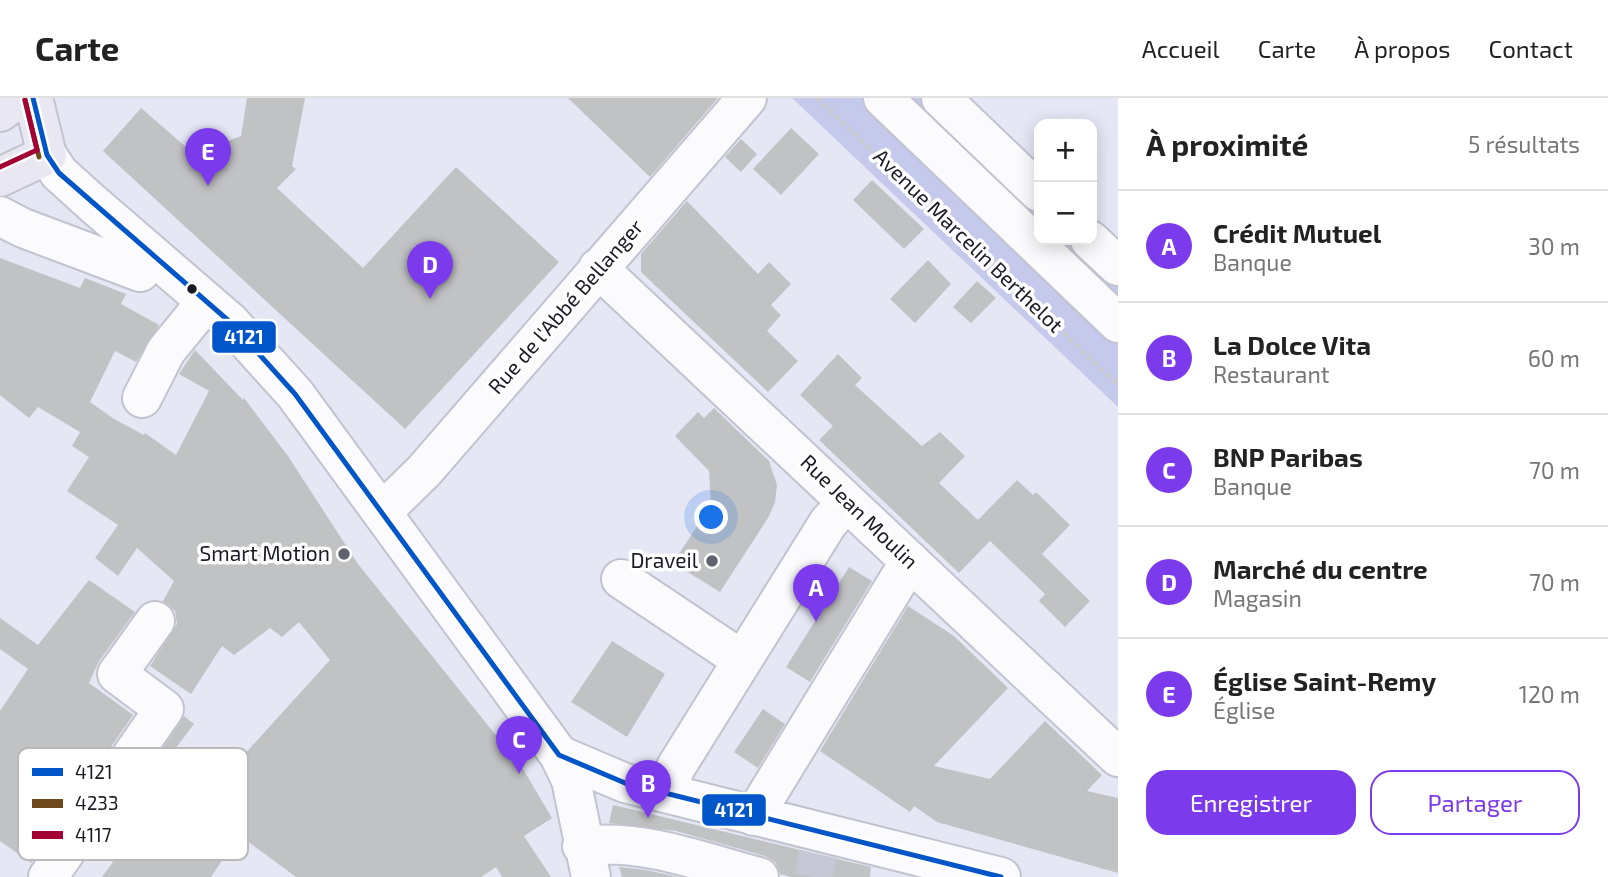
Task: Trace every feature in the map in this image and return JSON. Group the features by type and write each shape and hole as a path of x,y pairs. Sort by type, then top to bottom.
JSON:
{"main road":[{"path":"0,112 19,98"},
{"path":"0,177 47,155 33,98"}],"street":[{"path":"883,98 1118,323"},
{"path":"941,98 1034,187"},
{"name":"Rue de l'Abbé Bellanger","path":"383,512 424,471 747,99"},
{"path":"47,155 59,173 153,258 230,322 295,394 559,755 571,780 587,862 613,842 650,848 759,877"},
{"path":"0,216 23,228 140,272 153,258"},
{"path":"1095,245 1118,267"},
{"name":"Rue Jean Moulin","path":"598,268 1118,757"},
{"path":"142,398 166,351 206,302"},
{"path":"666,792 676,767 742,660 828,523 847,502"},
{"path":"754,816 910,561"},
{"path":"621,579 742,660"},
{"path":"137,748 164,709 117,674 155,621"},
{"path":"559,755 625,783 754,816 820,844 1001,877"},
{"path":"48,877 60,860"}],"path":[{"name":"Avenue Marcelin Berthelot","path":"817,98 1118,385"}],"shaded area":[{"path":"792,98 931,98 1034,196 1034,245 1085,245 1118,276 1118,407"}],"building":[{"path":"247,98 305,98 292,166 296,169 277,188 363,268 456,167 559,262 405,429 103,151 141,108 194,154 241,136"},
{"path":"568,98 718,98 650,177"},
{"path":"791,128 819,154 781,195 753,169"},
{"path":"741,139 757,154 741,172 725,157"},
{"path":"872,180 924,229 904,249 853,200"},
{"path":"687,201 758,274 769,262 791,284 771,305 781,315 767,331 798,361 768,392 641,272 641,254"},
{"path":"0,258 80,288 85,278 126,294 121,304 159,325 136,362 115,351 90,402 114,419 144,435 145,433 176,455 209,391 179,374 195,350 243,400 244,398 288,456 358,564 523,769 552,818 524,836 551,877 502,877 496,867 481,877 296,877 248,842 248,750 330,660 299,622 282,637 270,628 234,655 222,646 191,694 150,666 177,624 175,611 163,601 174,581 137,548 118,576 95,558 118,525 67,491 89,457 72,446 80,432 38,407 29,418 0,395"},
{"path":"928,260 951,284 915,323 890,299"},
{"path":"977,281 996,298 971,323 953,307"},
{"path":"838,354 862,378 855,385 922,446 940,432 965,456 939,483 978,520 1017,480 1033,495 1036,492 1070,525 1042,554 1090,601 1065,627 1039,601 1045,594 990,541 959,573 819,440 833,426 800,395"},
{"path":"714,408 769,461 777,485 775,502 768,518 720,592 673,563 711,505 709,471 675,436 698,412 704,418"},
{"path":"849,567 872,581 810,682 786,667"},
{"path":"89,580 135,612 99,661 89,683 133,715 110,748 18,748 18,854 0,841 0,711 28,669 0,649 0,618 38,645"},
{"path":"908,606 954,636 1008,688 934,766 990,779 1045,721 1102,775 1087,791 1118,798 1118,873 937,822 914,806 910,812 820,751"},
{"path":"612,641 665,674 627,737 571,702"},
{"path":"763,709 785,724 758,768 734,752"},
{"path":"184,716 194,724 176,748 163,748"},
{"path":"613,805 871,867 870,877 791,877 780,874 775,862 765,856 676,831 609,823"},
{"path":"110,860 222,860 211,877 102,877 113,862"},
{"path":"619,867 646,870 678,877 622,877"}],"tunnel":[{"path":"813,877 818,854"}],"transit line":[{"name":"4121","path":"33,98 47,155 59,173 230,322 295,394 559,755 625,783 1001,877"},
{"name":"4233","path":"25,100 39,157"},
{"name":"4117","path":"0,167 37,150 25,100"}],"place":[{"name":"Église Saint-Remy","path":"208,186"},
{"name":"Marché du centre","path":"430,299"},
{"name":"Smart Motion","path":"344,554"},
{"name":"Draveil","path":"712,561"},
{"name":"Crédit Mutuel","path":"816,622"},
{"name":"BNP Paribas","path":"519,774"},
{"name":"La Dolce Vita","path":"648,818"}]}
